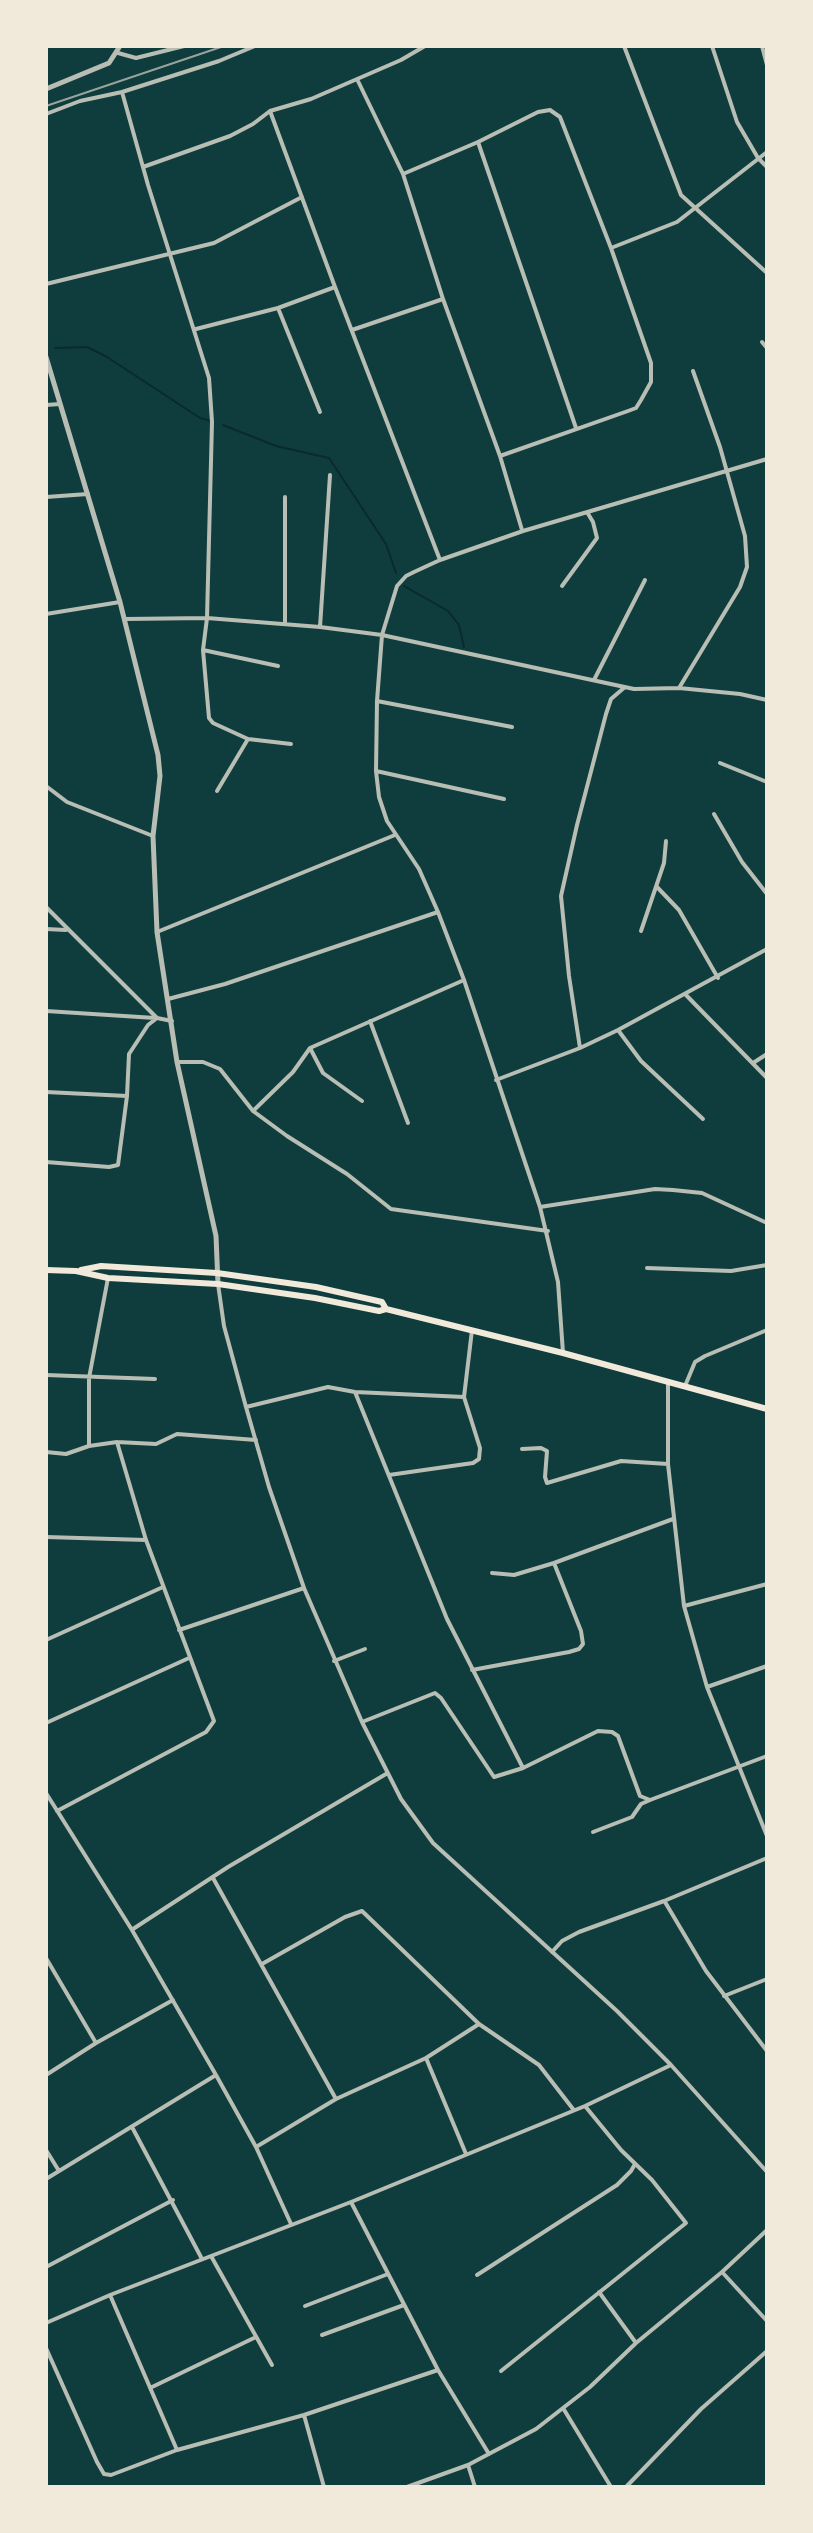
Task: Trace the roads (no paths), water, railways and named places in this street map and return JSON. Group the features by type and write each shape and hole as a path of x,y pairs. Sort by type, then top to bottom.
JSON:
{"main road":[{"path":"76,1271 101,1266 217,1273 316,1287 382,1302 386,1309"},
{"path":"46,1270 76,1271 108,1278 218,1284 379,1311 386,1309 767,1409"}],"street":[{"path":"46,89 109,63 119,49 136,58 184,46"},
{"path":"46,114 80,101 122,92 219,61 255,46"},
{"path":"143,167 230,136 270,111 311,99 425,46"},
{"path":"624,46 681,195 767,273"},
{"path":"712,46 737,122 758,158 767,167"},
{"path":"762,46 767,65"},
{"path":"357,79 403,174 523,531"},
{"path":"122,92 209,378 212,413 207,618 203,650 209,718 213,723 248,739 291,744"},
{"path":"403,174 538,112 550,110 560,117 651,363 651,382 636,408 500,456"},
{"path":"270,111 440,560"},
{"path":"478,142 576,428"},
{"path":"611,248 677,222 767,152"},
{"path":"46,284 214,243 302,197"},
{"path":"195,329 278,308 335,287"},
{"path":"352,330 443,299"},
{"path":"278,308 320,412"},
{"path":"762,342 767,348"},
{"path":"46,357 125,619 158,755 160,776 153,836 157,932 177,1062 216,1236 224,1326 269,1487 304,1588 386,1774 422,1831 671,2065 766,2170"},
{"path":"679,688 735,597 747,567 745,536 693,371"},
{"path":"46,405 61,404"},
{"path":"563,1353 561,1303 548,1231 540,1207 438,912 419,869 383,813 376,771 382,635 393,593 400,581 440,560 523,531 767,459"},
{"path":"320,627 330,475"},
{"path":"46,497 88,494"},
{"path":"285,497 285,624"},
{"path":"562,586 597,538 587,512"},
{"path":"594,680 645,580"},
{"path":"46,614 120,602"},
{"path":"125,619 207,618 320,627 382,635 649,691 679,688 766,698"},
{"path":"203,650 278,666"},
{"path":"580,1048 561,896 606,714 611,699 625,687"},
{"path":"377,701 512,727"},
{"path":"217,791 248,739"},
{"path":"720,763 767,782"},
{"path":"376,771 504,799"},
{"path":"46,786 67,802 153,836"},
{"path":"714,814 742,862 767,894"},
{"path":"157,932 396,835"},
{"path":"641,931 664,863 666,841"},
{"path":"657,887 679,910 718,978"},
{"path":"46,907 157,1018"},
{"path":"168,999 225,984 438,912"},
{"path":"46,929 69,930"},
{"path":"496,1080 618,1030 767,949"},
{"path":"253,1111 293,1072 310,1048 464,980"},
{"path":"686,995 767,1078"},
{"path":"46,1011 172,1021"},
{"path":"46,1162 118,1165 131,1047 157,1018"},
{"path":"370,1021 408,1123"},
{"path":"618,1030 641,1061 703,1119"},
{"path":"310,1048 323,1073 362,1101"},
{"path":"753,1063 767,1054"},
{"path":"177,1062 203,1062 220,1069 253,1111 347,1174 391,1209 548,1231"},
{"path":"46,1092 127,1096"},
{"path":"540,1207 655,1189 673,1190 702,1193 767,1223"},
{"path":"647,1268 731,1271 767,1265"},
{"path":"89,1446 89,1378 108,1278"},
{"path":"389,1475 473,1463 479,1459 480,1448 464,1397 472,1330"},
{"path":"685,1386 695,1362 767,1330"},
{"path":"46,1375 155,1379"},
{"path":"668,1381 668,1464 684,1606 707,1687 767,1836"},
{"path":"246,1407 328,1387 355,1392 464,1397"},
{"path":"355,1392 447,1619 523,1768"},
{"path":"46,1452 66,1454 89,1446 117,1442 156,1444 177,1434 256,1440"},
{"path":"57,1811 212,1727 214,1721 146,1540 117,1442"},
{"path":"522,1449 541,1448 547,1451 547,1483 621,1461 668,1464"},
{"path":"492,1573 514,1575 673,1519"},
{"path":"46,1537 146,1540"},
{"path":"472,1670 569,1652 583,1644 581,1631 554,1563"},
{"path":"684,1606 767,1584"},
{"path":"46,1640 163,1587"},
{"path":"179,1630 304,1588"},
{"path":"334,1661 365,1649"},
{"path":"46,1723 189,1658"},
{"path":"707,1687 767,1666"},
{"path":"362,1722 435,1693 491,1775 497,1777 523,1768 598,1731 612,1732 618,1736 640,1796 650,1800"},
{"path":"593,1832 632,1817 641,1804 650,1800 767,1756"},
{"path":"132,1930 228,1867 386,1774"},
{"path":"46,1793 132,1930 216,2075 256,2147 291,2224"},
{"path":"552,1952 562,1941 579,1932 767,1858"},
{"path":"213,1878 336,2099"},
{"path":"664,1901 706,1971 767,2051"},
{"path":"262,1964 345,1917 362,1911 479,2024 539,2065 574,2110"},
{"path":"46,1958 96,2043"},
{"path":"724,1996 767,1979"},
{"path":"46,2075 173,2000"},
{"path":"256,2147 336,2099 426,2058 479,2024"},
{"path":"426,2058 466,2154"},
{"path":"46,2323 585,2106 671,2065"},
{"path":"46,2179 216,2075"},
{"path":"501,2371 686,2223 585,2106"},
{"path":"132,2127 202,2259"},
{"path":"46,2150 59,2171"},
{"path":"477,2275 617,2185 635,2164"},
{"path":"46,2267 173,2200"},
{"path":"351,2202 438,2370 489,2454"},
{"path":"407,2487 468,2465 536,2429 722,2272 767,2230"},
{"path":"211,2256 272,2365"},
{"path":"722,2272 767,2321"},
{"path":"305,2306 388,2274"},
{"path":"599,2292 636,2343"},
{"path":"110,2295 177,2450"},
{"path":"322,2335 404,2305"},
{"path":"150,2388 256,2337"},
{"path":"46,2348 104,2474 120,2472 177,2450 304,2415 438,2370"},
{"path":"626,2487 701,2409 767,2351"},
{"path":"563,2408 611,2487"},
{"path":"304,2415 324,2487"},
{"path":"468,2465 475,2487"}],"waterway":[{"path":"55,348 87,347 200,418 211,421"},
{"path":"223,425 276,446 329,458 386,544 396,573"},
{"path":"404,586 448,611 459,625 464,647"}],"railway":[{"path":"46,106 224,46"}]}
